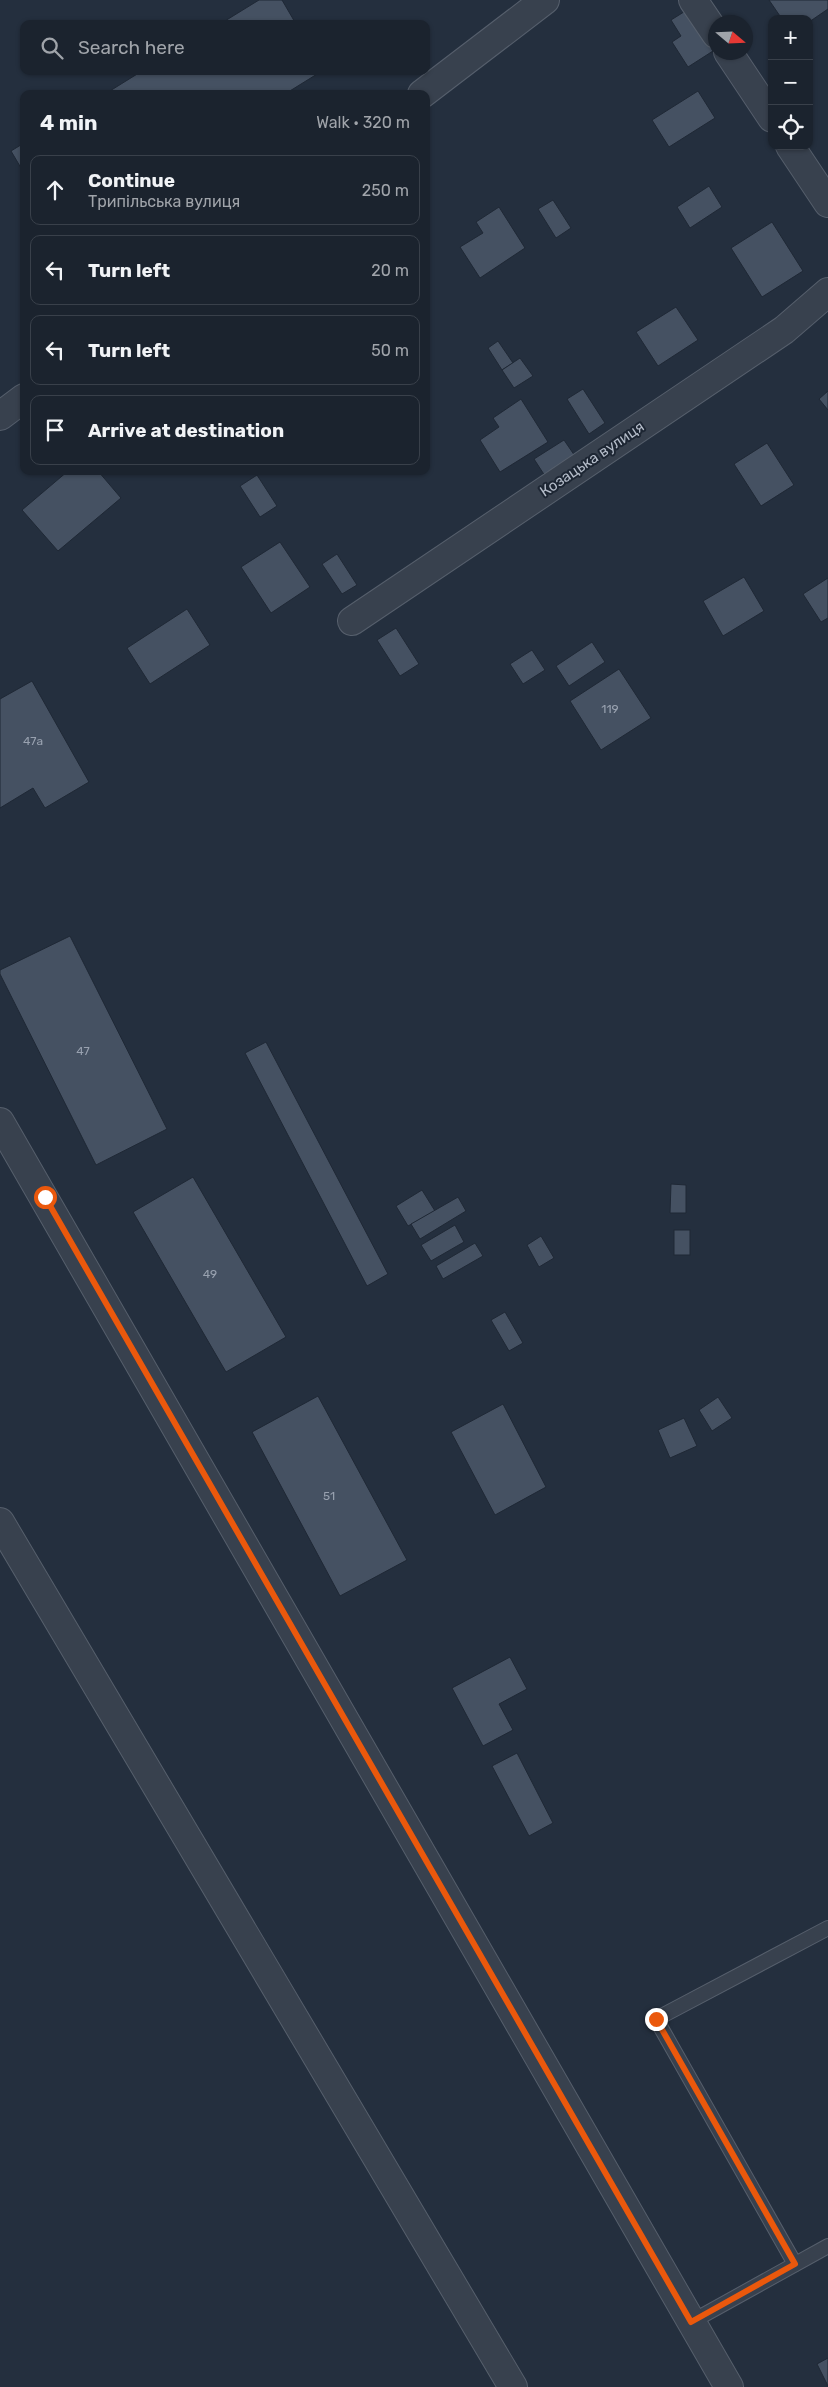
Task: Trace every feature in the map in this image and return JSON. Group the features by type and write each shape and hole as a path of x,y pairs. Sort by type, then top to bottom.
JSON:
{"street":[{"path":"427,90 545,0"},
{"path":"693,0 708,22"},
{"path":"733,60 768,112"},
{"path":"793,150 828,203"},
{"name":"Козацька вулиця","path":"352,621 784,330 828,292"},
{"path":"0,416 20,401"},
{"path":"0,1122 729,2387"},
{"path":"0,1522 513,2387"}],"lane":[{"path":"795,2264 656,2019 828,1928"},
{"path":"691,2322 828,2246"}],"building":[{"path":"259,0 282,0 294,20 226,20"},
{"path":"769,0 828,0 828,9 813,19 813,15 779,15"},
{"path":"687,10 708,43 708,54 688,67 672,42 681,36 671,20"},
{"path":"136,75 316,75 291,90 111,90"},
{"path":"698,91 715,118 669,147 652,120"},
{"path":"20,145 20,166 11,151"},
{"path":"709,186 722,207 690,228 677,207"},
{"path":"553,200 571,228 556,238 538,209"},
{"path":"499,207 525,248 480,278 460,247 483,233 476,222"},
{"path":"772,222 803,271 762,297 731,248"},
{"path":"676,307 698,340 658,366 636,332"},
{"path":"498,341 513,363 502,370 488,348"},
{"path":"520,358 533,376 514,388 502,370"},
{"path":"583,389 605,423 589,434 567,399"},
{"path":"828,391 828,410 819,399"},
{"path":"521,399 548,442 500,472 480,440 499,427 493,418"},
{"path":"564,440 577,459 547,479 534,459"},
{"path":"767,443 794,485 761,506 734,464"},
{"path":"63,475 101,475 121,498 58,551 22,510"},
{"path":"257,475 277,506 260,517 240,486"},
{"path":"280,542 310,587 271,613 241,567"},
{"path":"337,554 357,585 342,594 322,564"},
{"path":"744,577 764,611 723,636 703,601"},
{"path":"828,578 828,618 821,622 803,594"},
{"path":"187,609 210,645 150,684 127,648"},
{"path":"396,628 419,664 400,676 377,640"},
{"path":"592,642 605,662 569,686 556,666"},
{"path":"532,650 545,670 523,684 510,664"},
{"path":"619,669 651,718 601,750 570,701"},
{"path":"32,681 89,782 45,808 33,788 0,808 0,699"},
{"path":"70,936 167,1129 96,1165 0,974 0,970"},
{"path":"266,1042 388,1274 367,1286 245,1053"},
{"path":"193,1177 286,1337 226,1372 133,1212"},
{"path":"671,1184 686,1185 686,1213 670,1213"},
{"path":"422,1190 435,1211 408,1226 396,1206"},
{"path":"458,1197 466,1211 420,1239 411,1224"},
{"path":"455,1225 464,1242 431,1261 421,1245"},
{"path":"674,1230 690,1230 690,1255 674,1255"},
{"path":"541,1236 554,1258 539,1267 527,1245"},
{"path":"475,1243 483,1256 443,1279 436,1266"},
{"path":"505,1312 523,1343 509,1351 491,1320"},
{"path":"318,1396 407,1560 340,1596 252,1432"},
{"path":"718,1397 732,1418 712,1431 699,1410"},
{"path":"503,1404 546,1487 495,1515 451,1432"},
{"path":"684,1418 697,1446 670,1458 658,1430"},
{"path":"510,1657 527,1689 499,1704 513,1730 483,1746 452,1688"},
{"path":"517,1753 553,1823 529,1836 492,1766"},
{"path":"828,2358 828,2386 817,2364"}],"route":[{"path":"45,1197 691,2322 795,2264 656,2019"}]}
